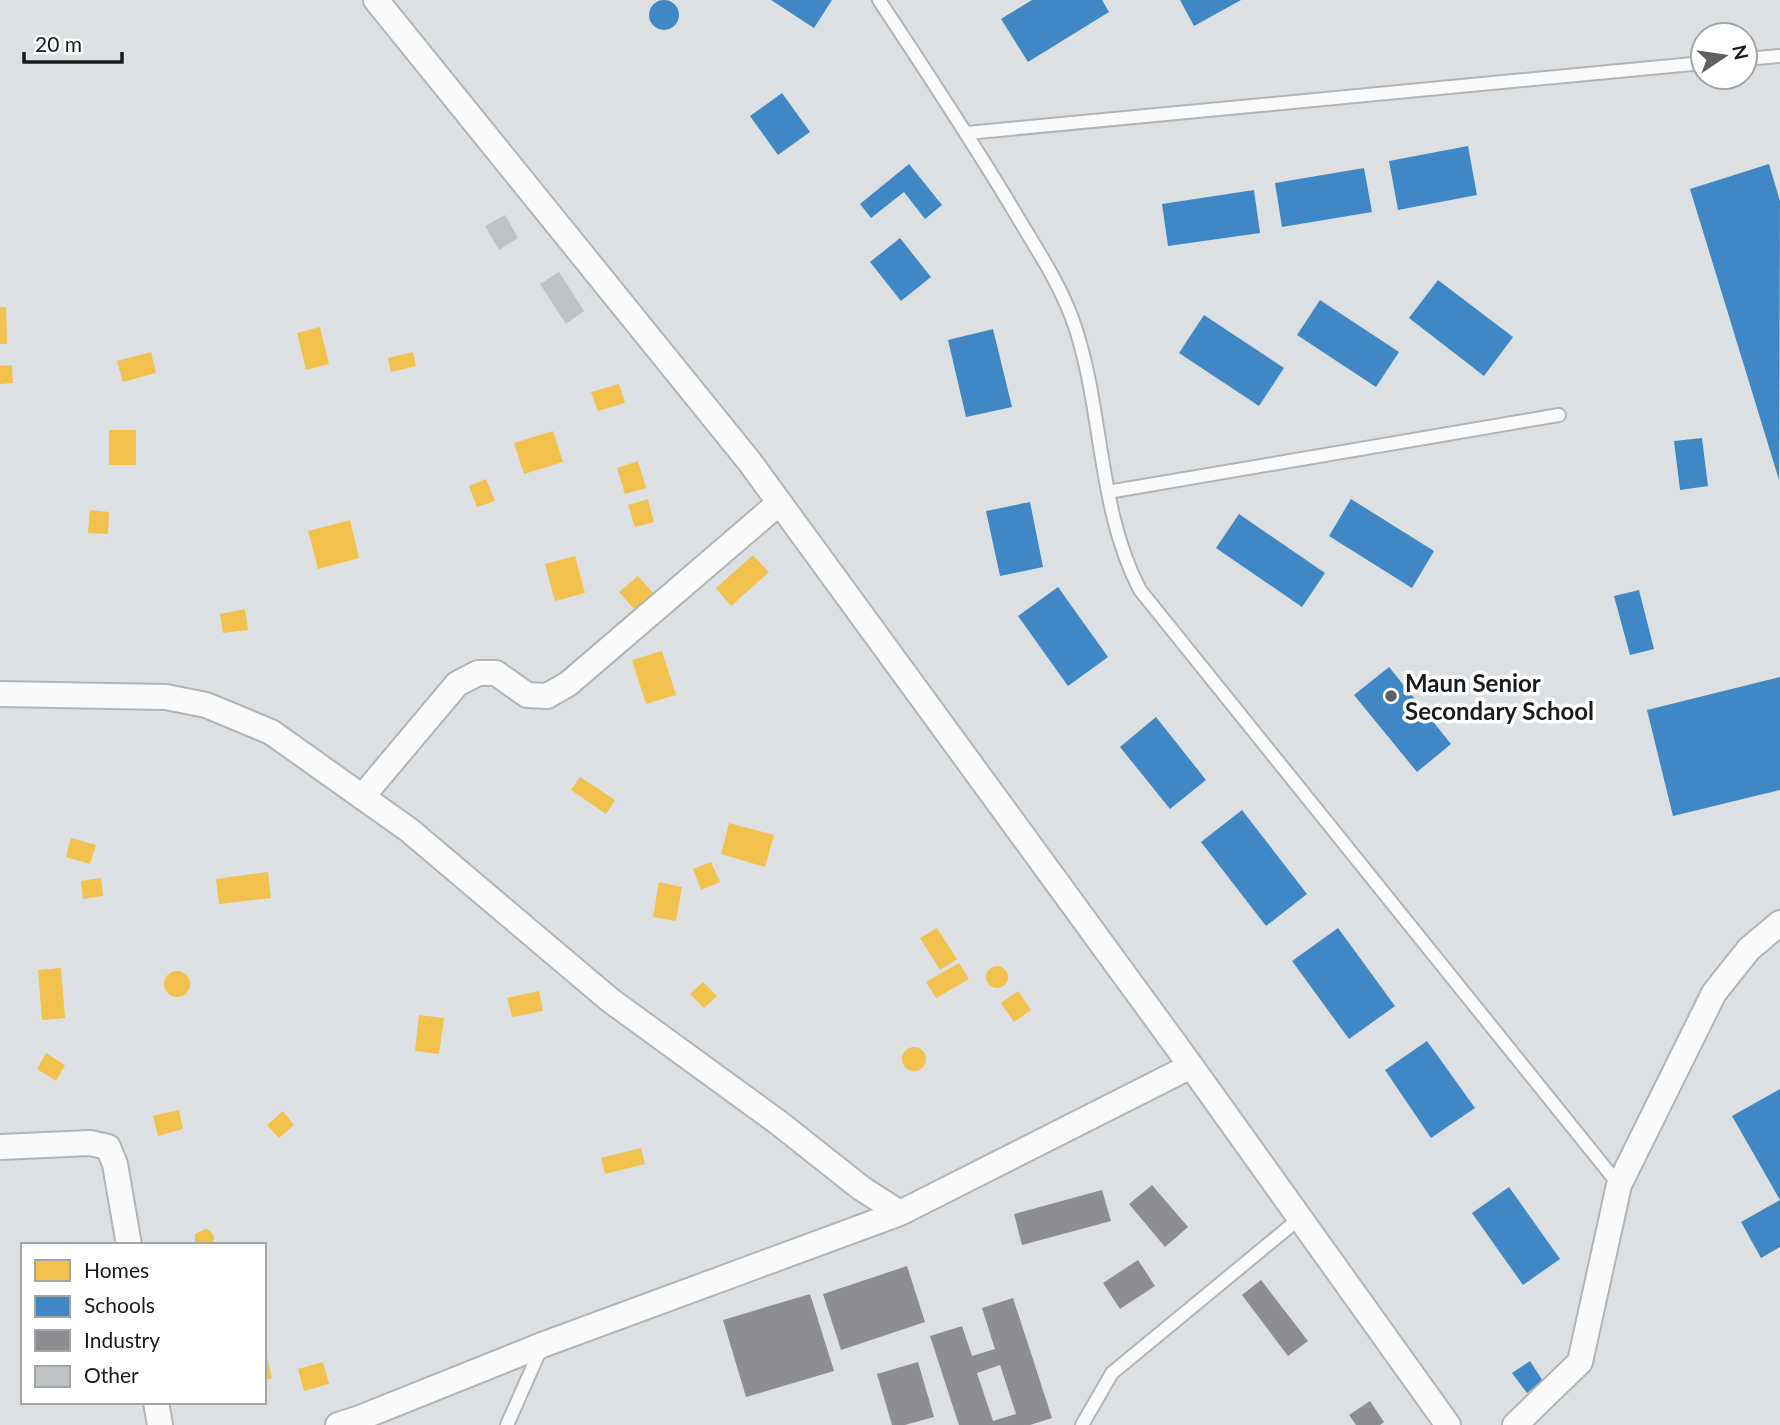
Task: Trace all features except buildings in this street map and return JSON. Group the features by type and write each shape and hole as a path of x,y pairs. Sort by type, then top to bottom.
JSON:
{"street":[{"path":"376,0 749,461 1191,1066 1448,1425"},
{"path":"362,797 457,684 478,673 496,673 527,695 547,696 568,684 779,503"},
{"path":"0,694 166,697 206,705 271,732 409,830 610,1000 779,1123 861,1188 900,1213"},
{"path":"1515,1425 1580,1362 1619,1185 1714,993 1749,949 1780,923"},
{"path":"338,1425 542,1345 900,1213 1191,1066"},
{"path":"0,1147 90,1143 108,1147 115,1164 129,1243"},
{"path":"156,1404 160,1425"}],"lane":[{"path":"879,0 967,133 1057,284 1072,318 1083,354 1108,492 1129,569 1140,590 1619,1185"},
{"path":"1759,58 1780,56"},
{"path":"967,133 1689,64"},
{"path":"1108,492 1559,415"},
{"path":"1082,1425 1111,1373 1300,1219"},
{"path":"507,1425 542,1345"}],"place":[{"name":"Maun Senior Secondary School","path":"1391,696"}]}
